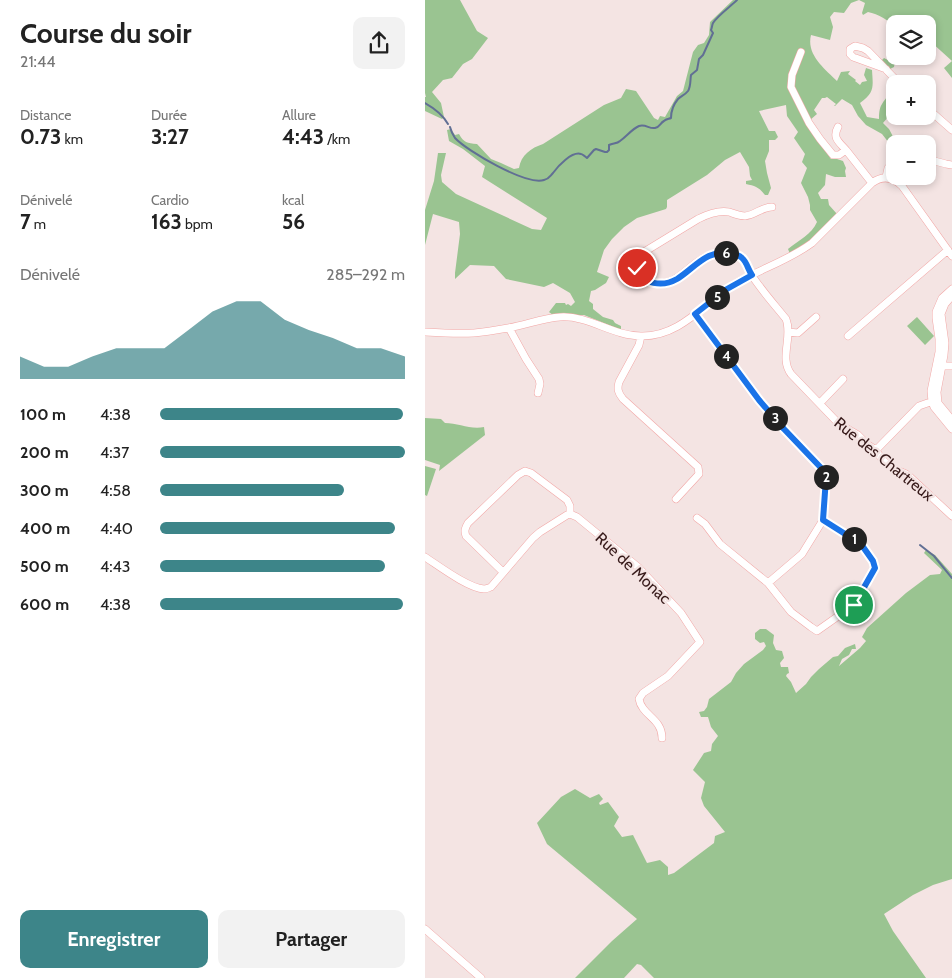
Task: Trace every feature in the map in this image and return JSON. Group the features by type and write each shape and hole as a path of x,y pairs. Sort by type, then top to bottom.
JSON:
{"street":[{"path":"886,69 853,57 850,54 850,49 855,46 866,49 886,69 892,75"},
{"path":"801,52 791,81 792,92 819,139 833,155 839,155 846,150"},
{"path":"936,116 952,130"},
{"path":"838,127 835,132 836,137 872,183"},
{"path":"936,161 952,165"},
{"path":"425,332 472,333 509,328 557,317 572,316 624,334 641,336 672,330 681,326 727,289 789,258 812,243 872,183 877,179 886,177"},
{"path":"848,336 950,253 901,185"},
{"name":"Rue des Chartreux","path":"772,207 765,207 745,216 715,212 701,217 648,249 641,256 638,263 638,272 644,280 652,283 665,283 677,279 706,256 727,253 741,257 764,293 786,319 788,332 787,369 839,424 858,434 890,466 910,477 952,516"},
{"path":"952,289 948,298 937,307 935,316 939,320 940,366 932,386 938,413 952,429"},
{"path":"695,314 759,400 825,472 823,520 802,554 768,583"},
{"path":"788,332 798,333 816,317"},
{"path":"509,328 539,380 538,393"},
{"path":"641,336 639,346 617,388 623,399 697,467 699,474 676,499"},
{"path":"940,366 952,366"},
{"path":"820,403 843,379"},
{"path":"935,401 952,420"},
{"path":"876,450 919,406 935,401"},
{"path":"425,557 455,577 479,588 487,589 491,587 540,532 570,514 570,506 567,500 529,471 519,474 465,529 467,536 503,572"},
{"name":"Rue de Monac","path":"570,514 577,517 638,567 681,614 700,642 668,676 643,693 639,699 641,706 661,728 661,738"},
{"path":"697,518 705,524 720,544 768,583 791,612 817,631 854,605 875,568 873,561 861,544 823,520"},
{"path":"425,929 481,978"}],"green space":[{"path":"425,0 460,0 477,31 488,38 472,59 463,64 452,78 443,80 432,92 441,103 444,117 442,119 425,111"},
{"path":"733,0 859,0 851,3 844,13 834,12 830,17 833,27 830,40 811,35 811,49 822,66 837,81 841,72 850,71 848,74 860,85 862,82 867,81 864,75 866,68 872,70 871,92 860,103 867,117 879,119 880,109 886,97 886,120 883,123 892,135 886,135 886,139 882,134 866,125 852,105 842,99 834,106 836,104 827,97 822,98 814,110 817,114 810,120 821,145 831,159 843,161 846,168 846,177 835,177 826,174 825,185 818,193 821,199 828,199 829,205 837,214 807,243 790,254 788,249 808,234 817,222 810,210 808,197 801,183 807,168 802,162 805,154 794,138 798,132 787,116 786,105 759,111 769,131 775,131 778,137 775,140 769,140 769,151 765,161 771,188 768,195 765,195 757,187 746,184 746,181 752,180 749,167 740,152 725,160 707,175 667,200 666,209 637,218 612,239 604,250 597,272 609,277 606,283 591,291 589,301 593,304 593,309 603,317 613,320 621,326 621,330 584,315 553,315 549,312 556,303 565,303 571,306 575,302 570,293 553,283 544,287 506,279 494,266 470,265 455,279 460,234 459,222 433,214 425,245 425,210 434,181 438,153 446,153 441,175 442,182 456,194 532,229 541,230 547,218 482,177 485,166 449,141 447,130 451,129 455,135 459,134 466,142 477,144 491,159 514,169 519,168 524,156 531,150 604,105 621,98 626,89 636,91 654,118 658,120 660,116 665,117 677,96 683,91 693,52 698,45 704,43 709,35 710,22"},
{"path":"859,0 952,0 952,61 936,46 936,15 886,15 886,19 868,12 863,15 865,3"},
{"path":"884,58 886,59 886,65 894,65 894,67 890,69 881,61"},
{"path":"952,61 952,78 944,68"},
{"path":"917,317 934,336 925,345 907,326"},
{"path":"425,418 441,419 445,423 469,427 484,427 485,435 439,471 440,465 425,460"},
{"path":"425,466 436,469 427,496 425,495"},
{"path":"926,550 935,555 952,574 952,879 933,885 913,895 884,914 893,931 926,978 654,978 641,965 637,964 624,978 575,978 637,919 547,844 537,823 561,797 575,789 590,798 599,794 603,799 599,803 600,805 608,802 619,817 614,826 622,837 633,835 647,863 660,860 668,867 668,875 674,873 714,843 715,836 725,832 704,806 701,798 705,782 693,770 704,753 711,751 712,744 718,736 711,727 708,717 701,717 699,712 704,711 709,699 731,682 744,664 766,646 764,642 760,643 755,639 755,633 760,629 766,629 774,635 773,643 776,650 782,651 784,658 780,663 781,667 788,667 789,673 786,676 796,693 819,669 833,657 838,656 845,648 855,644 856,649 852,649 849,655 842,659 839,666 860,648 866,641 862,637 867,628 906,593 930,575 940,574 942,570 924,553"}],"waterway":[{"path":"450,127 455,138 484,159 525,178 546,180 562,163 574,155 581,154 587,158 596,149 607,152 609,145 619,142 636,127 655,128 671,118 672,110 678,99 686,94 689,89 691,75 697,70 699,59 703,55 713,33 711,30 713,23 737,0"},
{"path":"425,103 438,112 448,124"},
{"path":"920,545 934,556 952,578"}],"route":[{"path":"637,268 644,280 652,283 661,283 677,279 706,256 712,254 732,254 741,257 745,261 752,275 727,289 695,314 759,400 825,472 823,520 861,544 873,561 875,568 854,605"}]}
